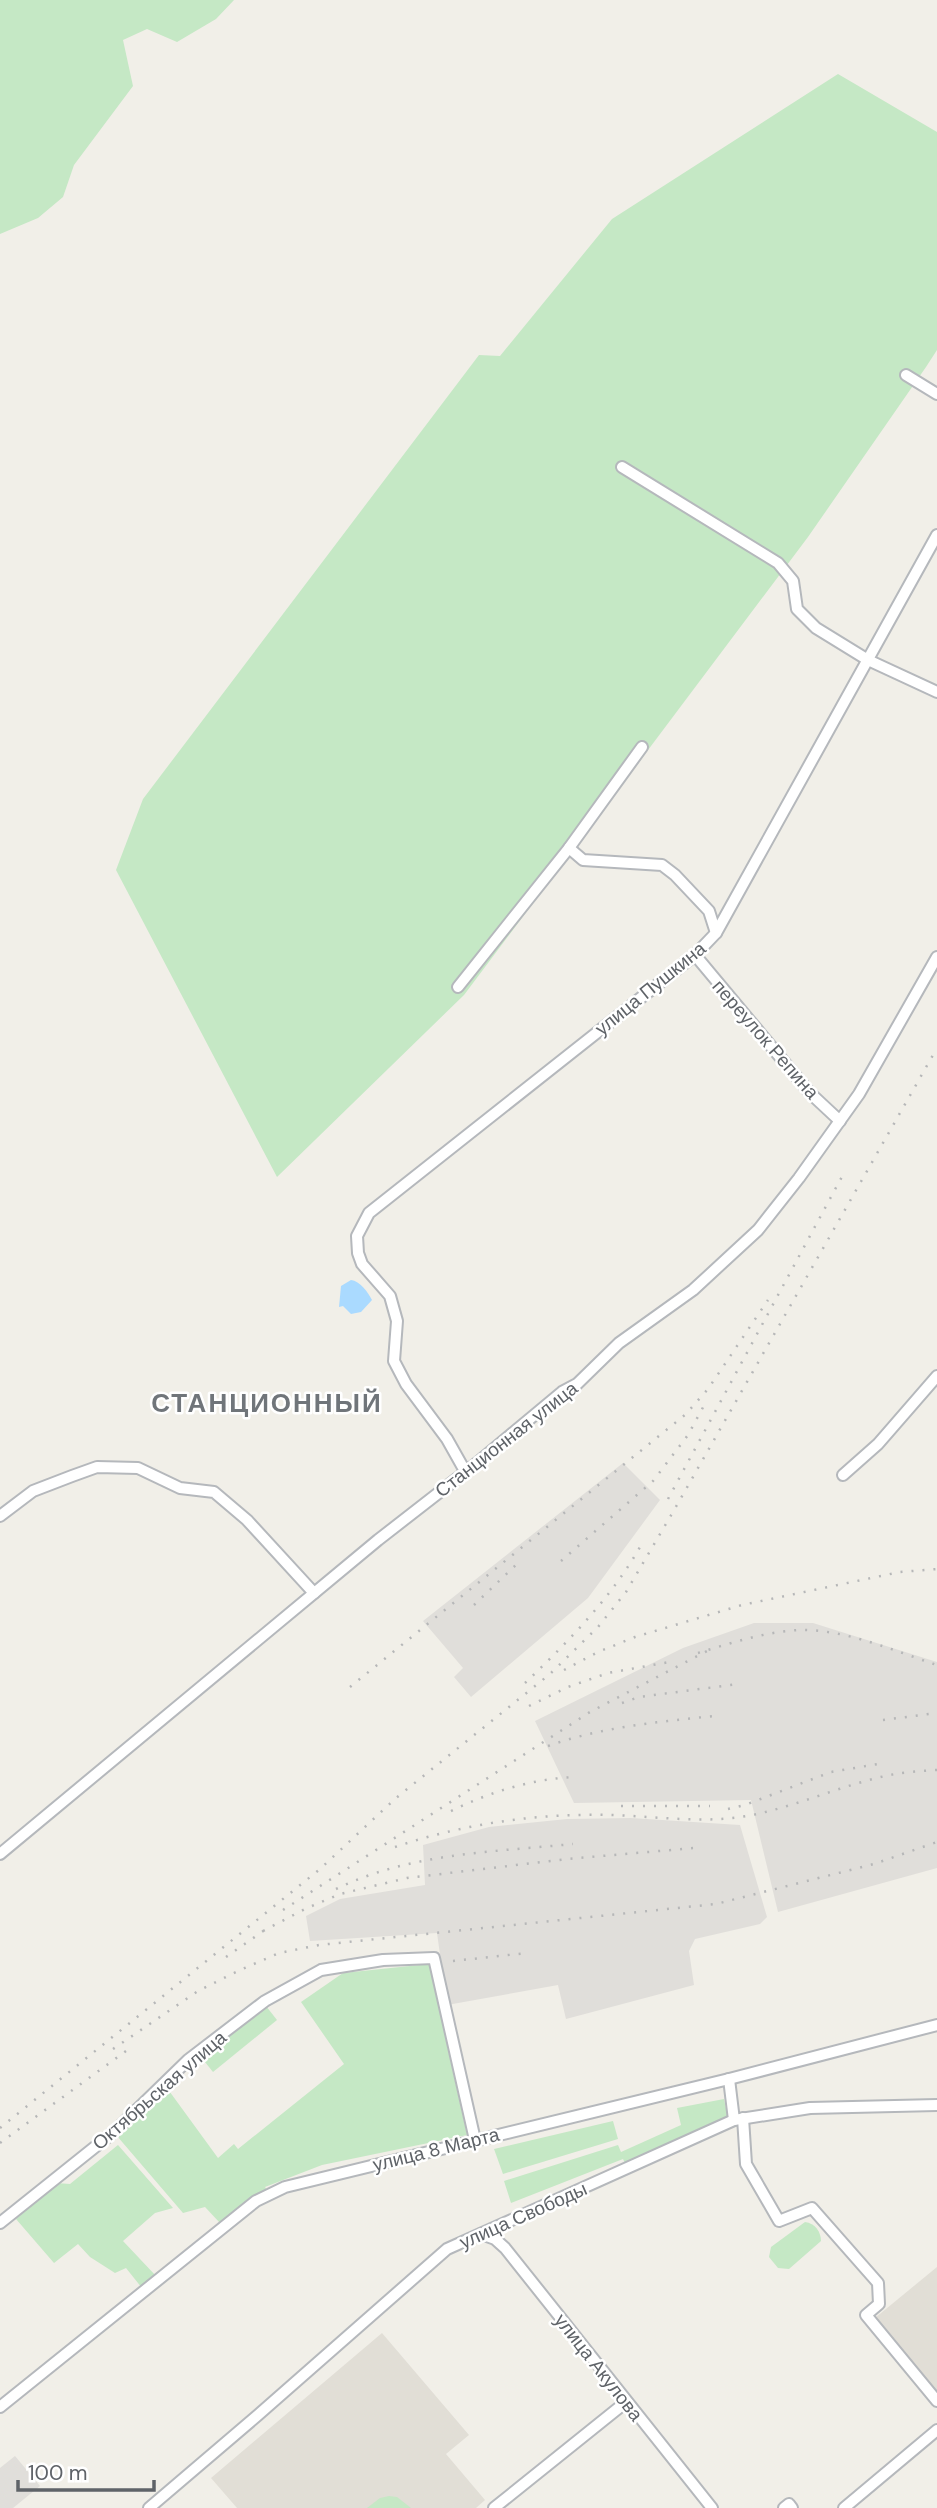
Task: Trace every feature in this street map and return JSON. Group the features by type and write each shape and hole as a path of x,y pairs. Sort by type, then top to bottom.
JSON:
{"street":[{"path":"906,375 937,394"},
{"path":"622,467 778,563 793,581 797,609 816,628 868,660 937,692"},
{"name":"улица Пушкина","path":"465,1471 447,1439 406,1384 394,1361 397,1321 390,1296 362,1264 357,1236 369,1213 695,955 716,933 937,535"},
{"path":"458,987 569,848 642,747"},
{"path":"569,848 583,860 662,865 676,875 709,911 716,933"},
{"name":"переулок Репина","path":"695,955 810,1093 840,1121"},
{"name":"Станционная улица","path":"0,1854 314,1593 562,1392 577,1384 619,1343 693,1290 758,1230 859,1094 937,957"},
{"path":"843,1475 878,1444 937,1376"},
{"path":"0,1516 33,1491 97,1467 138,1468 180,1488 214,1492 247,1520 314,1593"},
{"name":"Октябрьская улица","path":"0,2224 115,2131 188,2060 265,2001 321,1970 383,1961 434,1958 475,2140"},
{"name":"улица 8 Марта","path":"0,2407 256,2201 285,2187 729,2079 937,2025"},
{"path":"729,2079 746,2164 779,2221 812,2208 878,2283 879,2304 866,2315 937,2401"},
{"name":"улица Свободы","path":"149,2508 447,2249 738,2119 810,2108 937,2105"},
{"name":"улица Акулова","path":"481,2234 495,2239 505,2248 712,2508"},
{"path":"495,2508 626,2402"},
{"path":"844,2508 937,2430"},
{"path":"784,2508 789,2504 792,2508"}],"shaded area":[{"path":"623,1463 660,1500 588,1598 471,1697 454,1677 463,1668 423,1621"},
{"path":"754,1623 813,1623 937,1662 937,1868 778,1912 751,1800 574,1803 535,1721 683,1648"},
{"path":"631,1818 740,1825 767,1917 760,1924 695,1939 689,1951 694,1985 566,2019 558,1985 447,2005 437,1933 310,1941 306,1916 340,1899 425,1885 423,1845 489,1827 567,1819"},
{"path":"937,2267 937,2393 875,2318"},
{"path":"382,2333 469,2435 446,2454 485,2500 476,2508 237,2508 211,2478"},
{"path":"15,2456 40,2486 13,2508 0,2508 0,2468"}],"green space":[{"path":"0,0 234,0 216,19 177,42 147,29 123,40 133,86 74,165 63,197 38,218 0,234"},
{"path":"838,74 937,132 937,350 808,537 464,995 277,1177 116,870 143,799 479,355 500,356 612,219"},
{"path":"429,1964 467,2135 322,2165 265,2187 267,2190 220,2223 205,2207 183,2213 117,2136 167,2088 218,2158 234,2144 238,2149 344,2064 301,2002 343,1973"},
{"path":"266,2006 277,2020 213,2072 201,2057"},
{"path":"724,2099 728,2118 626,2165 623,2159 511,2203 504,2181 618,2145 621,2152 681,2125 677,2108"},
{"path":"613,2121 618,2139 503,2174 494,2149"},
{"path":"118,2145 173,2208 155,2213 123,2241 156,2276 142,2288 126,2268 115,2273 90,2257 78,2244 54,2263 16,2219 56,2183 70,2184"},
{"path":"805,2222 817,2228 821,2241 789,2269 778,2268 769,2257 771,2247"},
{"path":"397,2497 411,2508 367,2508 380,2498"}],"water":[{"path":"351,1280 361,1285 372,1300 361,1312 351,1314 343,1306 339,1307 341,1286"}],"railway":[{"path":"0,2128 320,1869 396,1798 550,1674 598,1627 626,1592 673,1512 937,1048"},
{"path":"668,1499 845,1171"},
{"path":"350,1687 686,1414 708,1389 768,1300"},
{"path":"561,1561 653,1481 688,1435 707,1400"},
{"path":"525,1683 602,1602 640,1547"},
{"path":"474,1605 520,1561"},
{"path":"564,1670 635,1637 742,1605 900,1572 937,1569"},
{"path":"698,1653 748,1638 799,1630 852,1637 937,1665"},
{"path":"283,1910 590,1712 707,1651"},
{"path":"529,1706 568,1687 608,1673 675,1661"},
{"path":"622,1703 639,1697 738,1684"},
{"path":"883,1720 937,1713"},
{"path":"548,1746 609,1730 714,1716"},
{"path":"728,1809 831,1772 878,1764"},
{"path":"395,1847 474,1826 528,1818 609,1815 712,1819 747,1816 872,1779 937,1770"},
{"path":"451,1811 511,1788 543,1780 575,1777"},
{"path":"621,1806 710,1806"},
{"path":"113,2049 198,1991 279,1953 319,1945 716,1904 874,1864 937,1842"},
{"path":"336,1889 364,1877 422,1861 482,1852 573,1844"},
{"path":"263,1931 340,1894 407,1878 567,1859 694,1848"},
{"path":"226,1957 269,1927"},
{"path":"453,1961 527,1953"},
{"path":"0,2143 130,2048"}],"district":[{"name":"СТАНЦИОННЫЙ","path":"267,1403"}]}
